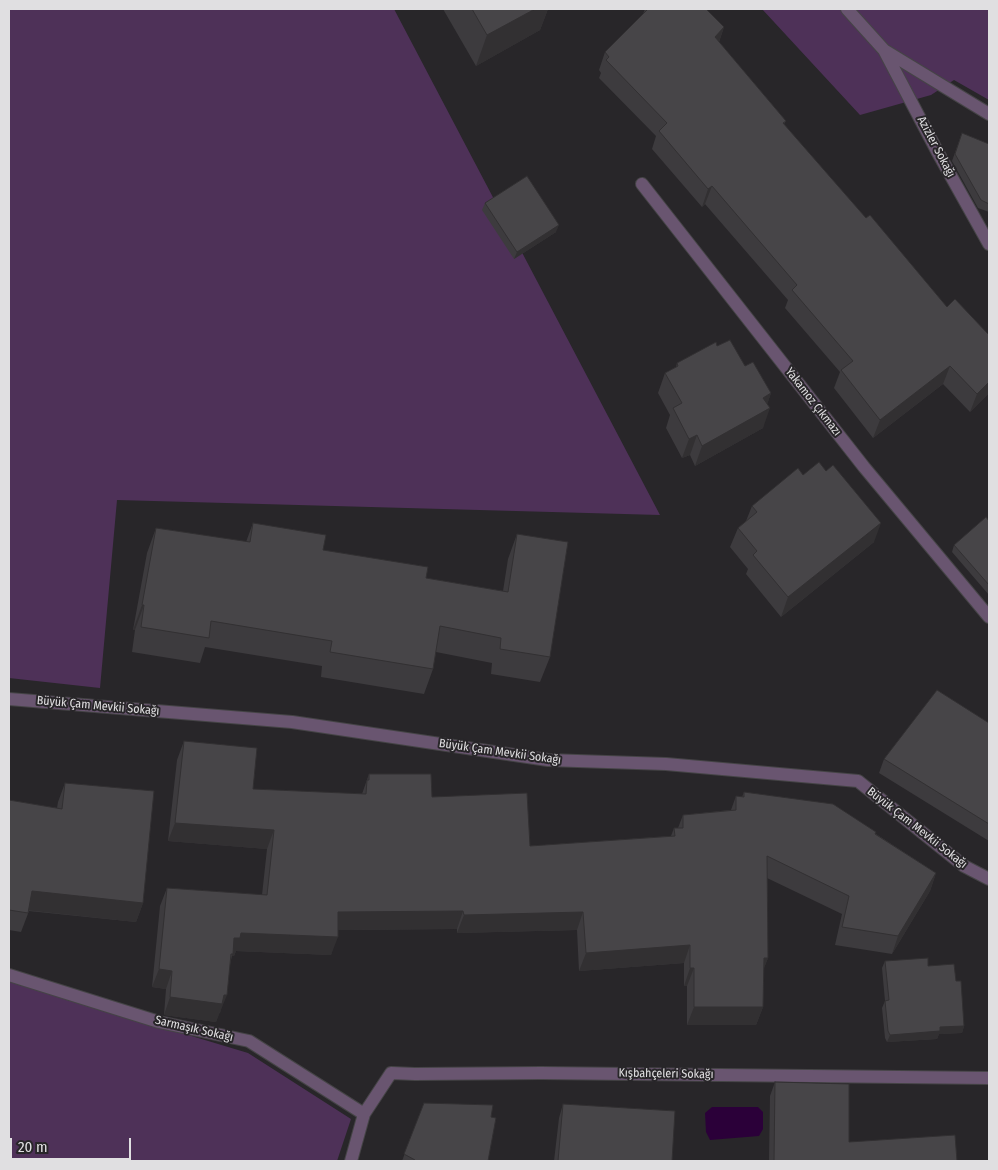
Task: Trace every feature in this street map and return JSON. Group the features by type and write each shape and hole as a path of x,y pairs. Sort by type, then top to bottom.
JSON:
{"street":[{"name":"Azizler Sokağı","path":"847,9 884,50 989,244"},
{"name":"Azizler Sokağı","path":"884,50 989,114"},
{"name":"Yakamoz Çıkmazı","path":"642,184 864,467 989,617"},
{"name":"Büyük Çam Mevkii Sokağı","path":"9,699 292,722 548,760 666,764 858,780 964,866 989,880"},
{"name":"Sarmaşık Sokağı","path":"9,975 159,1022 248,1041 364,1114"},
{"name":"Kışbahçeleri Sokağı","path":"364,1114 392,1073 989,1078"},
{"path":"352,1161 364,1114"}],"shaded area":[{"path":"9,9 394,9 660,515 117,500 100,688 9,678"},
{"path":"762,9 989,9 989,100 954,80 931,95 860,115"},
{"path":"9,981 248,1053 351,1119 337,1161 9,1161"},
{"path":"712,1107 758,1107 763,1112 763,1129 759,1136 710,1140 706,1132 705,1113"}],"building":[{"path":"472,9 535,9 487,35"},
{"path":"648,9 706,9 724,27 715,37 786,121 783,123 866,218 870,215 947,307 955,299 989,335 989,382 977,394 950,366 880,420 841,370 853,361 792,290 797,285 712,186 708,189 659,131 667,123 606,60 609,57 605,52"},
{"path":"962,133 989,144 989,204 981,200 955,154"},
{"path":"527,176 559,225 517,252 485,203"},
{"path":"730,340 745,366 753,362 771,393 763,398 770,408 702,446 697,435 689,439 673,408 682,403 665,373 678,366 677,363 716,342 717,346"},
{"path":"819,462 826,471 833,465 881,523 788,597 753,555 757,551 738,528 757,512 752,506 798,468 803,475"},
{"path":"986,517 989,521 989,585 954,545"},
{"path":"253,523 326,535 323,550 428,567 426,578 508,592 517,534 568,542 550,657 500,649 501,638 440,626 433,669 330,652 332,641 211,621 209,638 141,627 144,605 142,605 156,528 250,542"},
{"path":"937,690 989,723 989,824 884,759"},
{"path":"184,741 257,748 253,789 366,794 369,774 431,774 432,797 527,793 530,846 675,836 674,828 683,828 683,815 736,810 736,796 744,797 744,792 833,804 876,832 875,834 936,873 898,936 842,927 849,896 767,856 768,958 764,958 763,1007 694,1007 694,968 690,968 690,945 586,953 583,912 464,915 463,911 338,912 338,937 241,933 240,938 234,938 227,995 224,995 222,1004 170,997 172,971 159,969 167,888 267,895 274,830 175,823"},
{"path":"65,783 154,791 143,903 32,891 28,913 9,910 9,800 62,809"},
{"path":"928,958 928,966 954,964 956,981 961,981 964,1026 940,1027 940,1031 890,1035 885,1001 889,1000 885,961"},
{"path":"775,1082 849,1084 849,1142 955,1135 957,1161 774,1161"},
{"path":"424,1103 493,1105 491,1117 496,1118 488,1161 414,1161 404,1154"},
{"path":"563,1104 675,1111 672,1161 558,1161"}]}
